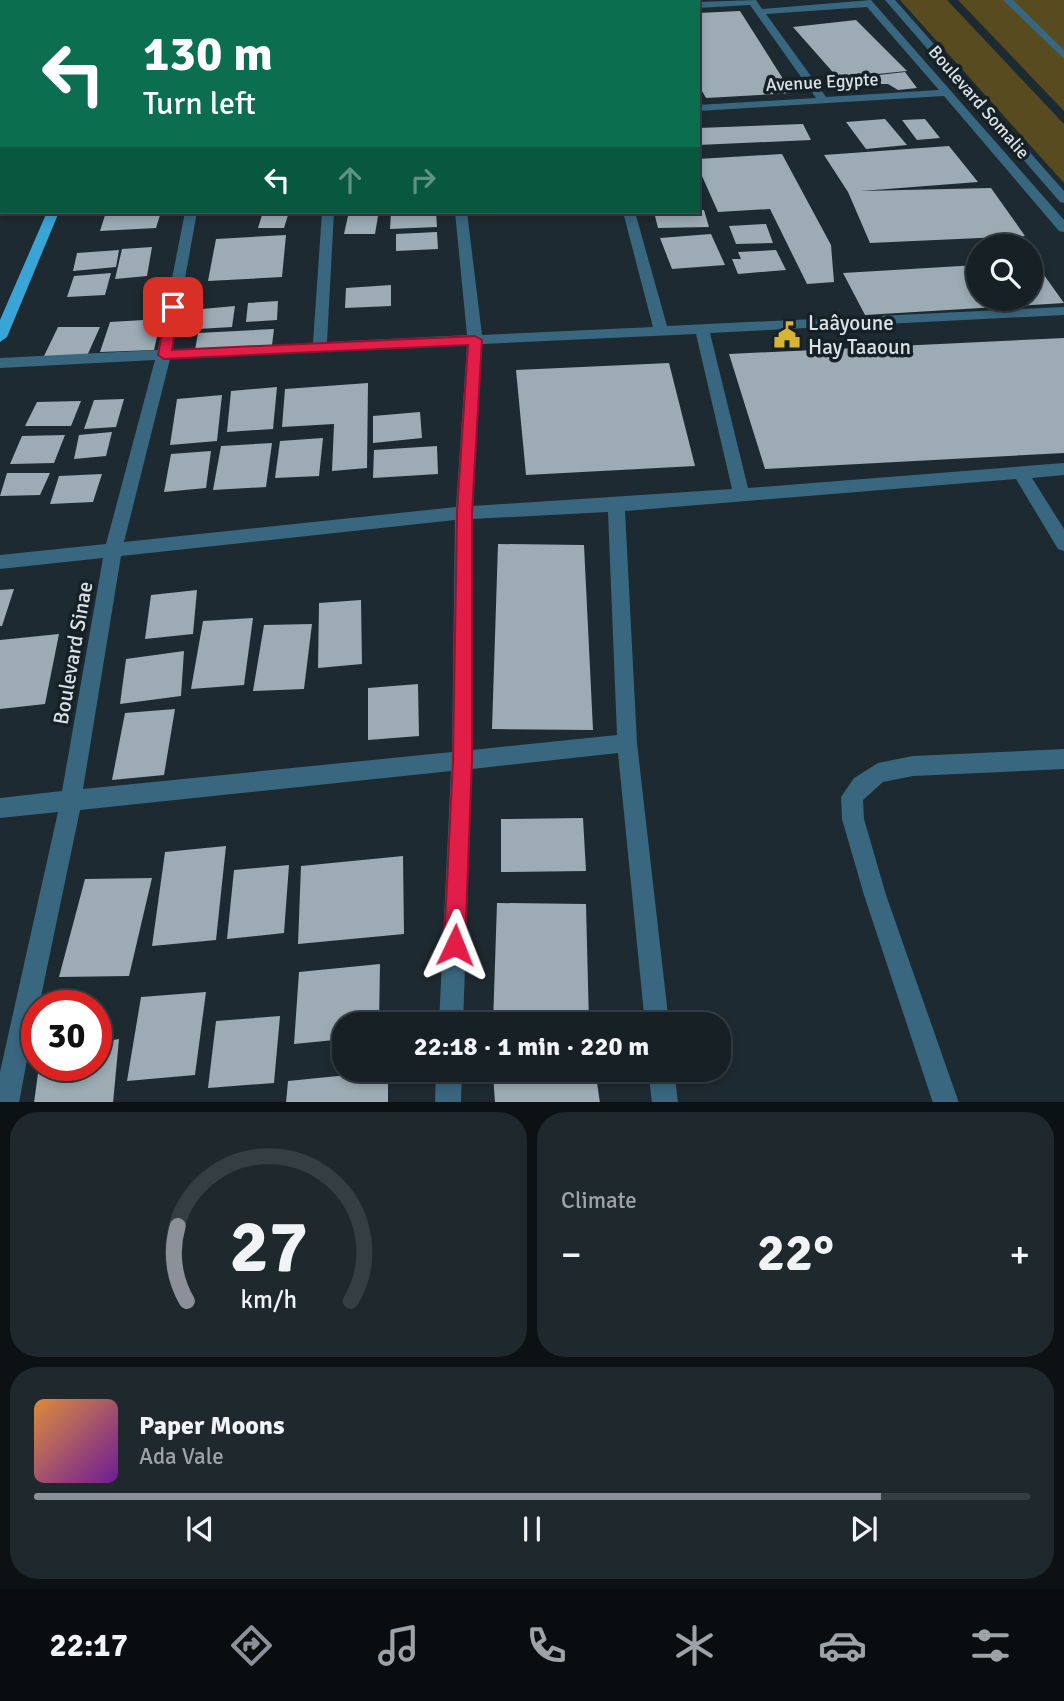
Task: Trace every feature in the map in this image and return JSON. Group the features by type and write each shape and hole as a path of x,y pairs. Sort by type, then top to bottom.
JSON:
{"main road":[{"path":"0,337 52,214"}],"street":[{"path":"890,0 1064,199"},
{"path":"1008,0 1064,56"},
{"path":"700,5 752,1 822,99"},
{"path":"760,12 867,2"},
{"name":"Boulevard Somalie","path":"867,2 1064,228"},
{"name":"Avenue Egypte","path":"700,108 948,93"},
{"name":"Boulevard Sinae","path":"6,1102 71,801 113,552 164,355 191,214"},
{"path":"320,347 328,214"},
{"path":"452,1012 462,761 464,513 475,340 461,214"},
{"path":"630,214 661,331"},
{"path":"0,363 1064,311"},
{"path":"702,329 741,494"},
{"path":"0,562 464,513 616,505 1064,469"},
{"path":"1020,472 1064,544"},
{"path":"616,505 627,743 656,1012"},
{"path":"0,808 627,743"},
{"path":"946,1102 875,895 852,819 852,797 861,785 878,773 913,766 1064,759"},
{"path":"448,1102 449,1082"},
{"path":"663,1082 665,1102"}],"shaded area":[{"path":"900,0 947,0 1064,124 1064,183"},
{"path":"958,0 1064,0 1064,111"}],"building":[{"path":"740,11 792,93 706,98 700,88 700,13"},
{"path":"856,20 907,71 838,78 793,27"},
{"path":"905,72 917,88 898,90 888,84 877,84 870,76"},
{"path":"885,119 907,145 866,149 846,122"},
{"path":"925,119 940,138 917,140 902,120"},
{"path":"803,124 811,140 700,145 700,128"},
{"path":"949,146 978,182 861,191 991,188 1024,234 966,234 966,239 870,243 848,192 824,155"},
{"path":"782,154 831,245 834,282 807,284 770,209 718,212 700,172 700,159"},
{"path":"700,210 704,210 709,227 658,228 654,214 700,214"},
{"path":"105,214 160,214 156,228 100,231"},
{"path":"262,214 288,214 284,228 258,228"},
{"path":"391,214 436,214 437,227 390,229"},
{"path":"348,216 378,216 375,234 344,234"},
{"path":"766,224 773,243 736,244 729,226"},
{"path":"437,232 438,249 396,251 396,234"},
{"path":"711,234 725,265 672,269 660,238"},
{"path":"286,235 282,277 208,281 216,239"},
{"path":"152,247 147,276 115,279 122,249"},
{"path":"119,250 116,267 73,271 77,253"},
{"path":"776,250 786,270 738,274 732,259 741,259 738,252"},
{"path":"966,266 966,309 865,315 843,273"},
{"path":"111,273 105,295 67,297 74,276"},
{"path":"1043,274 1064,303 1043,304"},
{"path":"391,285 391,306 345,308 346,288"},
{"path":"278,301 277,320 246,322 248,303"},
{"path":"235,306 232,327 198,329 202,309"},
{"path":"161,319 154,350 100,352 110,322"},
{"path":"58,327 100,327 87,356 44,356"},
{"path":"274,329 272,345 195,350 198,333"},
{"path":"1064,338 1064,453 765,469 729,354"},
{"path":"669,363 695,466 526,475 516,370"},
{"path":"368,383 367,468 332,471 334,424 282,427 285,389"},
{"path":"277,387 273,429 227,432 231,391"},
{"path":"222,395 217,441 170,445 177,399"},
{"path":"124,399 116,427 84,429 94,400"},
{"path":"81,401 71,426 25,426 37,402"},
{"path":"420,412 422,438 373,443 373,416"},
{"path":"112,432 106,456 74,459 79,435"},
{"path":"65,435 54,463 10,464 22,436"},
{"path":"323,438 319,476 275,478 280,441"},
{"path":"272,443 266,487 213,490 221,446"},
{"path":"437,446 438,474 373,478 374,450"},
{"path":"211,451 206,488 164,492 171,454"},
{"path":"7,473 50,473 40,495 0,496"},
{"path":"102,474 93,502 50,504 59,476"},
{"path":"498,544 584,545 593,730 492,729"},
{"path":"14,589 2,626 0,626 0,590"},
{"path":"197,590 193,634 145,639 151,595"},
{"path":"361,600 362,664 318,668 319,603"},
{"path":"253,618 244,685 191,689 203,621"},
{"path":"312,624 304,689 253,691 264,625"},
{"path":"59,634 45,704 0,709 0,640"},
{"path":"184,651 181,696 120,704 126,659"},
{"path":"418,684 419,736 368,740 368,688"},
{"path":"175,709 164,775 112,780 125,713"},
{"path":"583,818 586,871 501,872 501,819"},
{"path":"226,846 216,940 152,946 165,852"},
{"path":"403,856 404,934 298,944 301,866"},
{"path":"289,865 284,933 227,939 234,870"},
{"path":"152,878 129,976 59,977 85,879"},
{"path":"497,903 586,904 589,1012 493,1012"},
{"path":"380,964 379,1012 332,1012 332,1040 294,1044 299,972"},
{"path":"206,992 195,1075 127,1081 141,997"},
{"path":"280,1016 274,1083 208,1088 216,1021"},
{"path":"119,1039 113,1102 34,1102 37,1081 112,1081 112,1040"},
{"path":"332,1077 332,1082 388,1082 388,1102 286,1102 288,1081"},
{"path":"494,1082 597,1082 600,1102 495,1102"}],"place":[{"name":"Laâyoune Hay Taaoun","path":"787,335"}],"route":[{"path":"173,307 164,355 475,340 464,513 462,761 455,945"}]}
